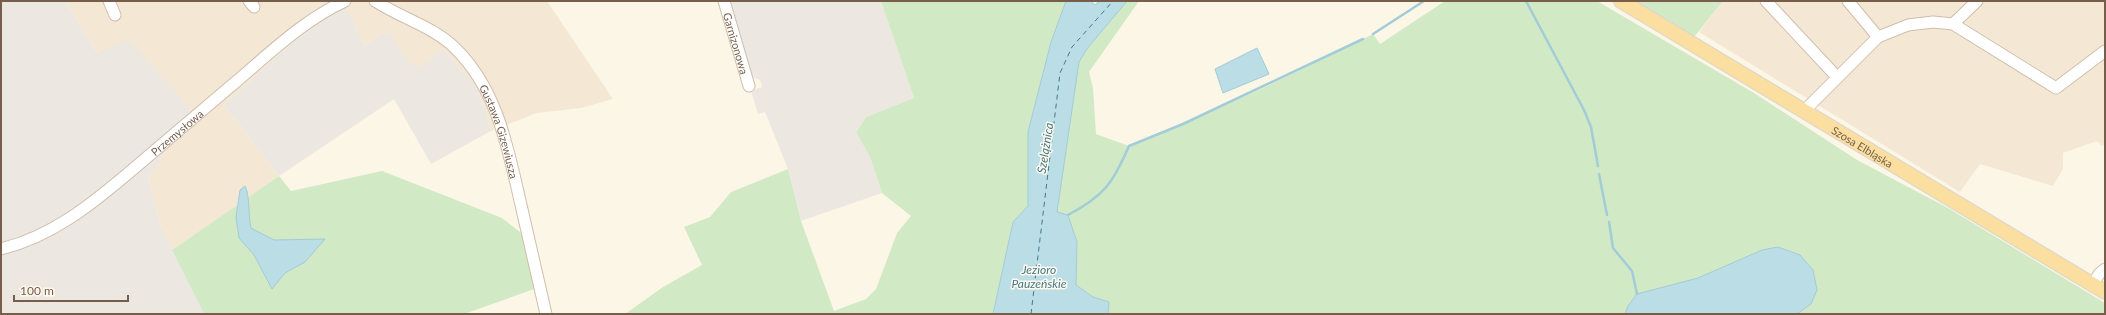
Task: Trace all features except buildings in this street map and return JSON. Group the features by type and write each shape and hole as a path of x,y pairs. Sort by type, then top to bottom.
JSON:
{"main road":[{"name":"Szosa Elbląska","path":"1621,1 2099,288"}],"street":[{"path":"109,1 115,15"},
{"name":"Przemysłowa","path":"1,249 25,243 54,228 100,197 279,45 321,12 345,1"},
{"name":"Gustawa Gizewiusza","path":"375,1 396,14 423,25 454,47 474,68 502,124 546,314"},
{"name":"Garnizonowa","path":"724,1 749,86"},
{"path":"1766,1 1837,77"},
{"path":"1848,1 1878,37"},
{"path":"1953,24 1977,1"},
{"path":"1804,111 1878,37 1908,25 1933,22 1953,24 2056,88 2105,51"},
{"path":"2099,288 2099,274 2105,270"}],"shaded area":[{"path":"1,1 65,1 97,53 128,39 191,110 148,179 161,227 204,314 1,314"},
{"path":"65,1 547,1 613,99 581,108 537,113 491,131 477,87 443,49 420,69 413,67 380,35 365,46 346,6 312,24 224,105 279,176 172,250 161,227 148,179 191,110 97,53"},
{"path":"728,1 881,1 914,98 866,117 856,131 870,157 882,193 801,221 788,169 765,112 758,114 751,91 762,87 760,80 752,77"},
{"path":"1723,1 2105,1 2105,144 2102,146 2097,141 2063,153 2063,169 2053,186 1980,164 1960,192 1699,32"},
{"path":"346,6 365,46 380,35 390,33 406,59 413,66 416,64 420,68 443,49 477,87 491,131 431,164 394,99 279,176 224,105 312,24"}],"green space":[{"path":"881,1 1066,1 1051,42 1028,132 1028,206 1013,222 993,314 625,314 663,287 702,265 684,227 710,217 731,192 788,169 801,221 834,311 866,299 876,289 897,233 911,216 882,193 870,157 856,132 866,117 914,98"},
{"path":"1127,1 1139,1 1089,72 1093,88 1096,134 1129,146 1252,93 1373,34 1380,44 1445,1 1597,1 1754,93 1857,160 1948,208 2105,303 2105,314 1108,314 1109,302 1093,297 1076,285 1077,242 1057,212 1079,62 1086,50"},
{"path":"1634,1 1723,1 1694,37"},
{"path":"382,171 502,218 529,239 540,287 464,314 204,314 172,250 279,176 291,191"}],"water":[{"path":"1066,1 1091,1 1095,5 1099,1 1127,1 1086,50 1079,62 1057,212 1068,215 1077,242 1076,285 1093,297 1109,302 1108,314 993,314 1013,222 1028,206 1028,132 1051,42"},
{"path":"1257,48 1269,74 1223,93 1215,69"},
{"path":"245,186 248,195 251,228 274,240 325,239 305,262 285,273 272,289 254,255 239,238 236,217 240,190"},
{"path":"1778,247 1800,255 1813,270 1817,290 1811,304 1797,314 1625,314 1628,306 1637,294 1698,278 1762,250"}],"waterway":[{"path":"1373,34 1424,1"},
{"path":"1526,1 1584,110 1591,127 1598,166"},
{"path":"1068,215 1099,195 1118,170 1129,146 1183,124 1363,39"},
{"path":"1599,174 1607,215"},
{"path":"1609,222 1613,248 1632,271 1637,294"}],"ferry route":[{"path":"1031,314 1060,73 1072,47 1113,1"}],"water label":[{"name":"Szelążnica","path":"1045,148"},
{"name":"Jezioro Pauzeńskie","path":"1039,276"}]}
